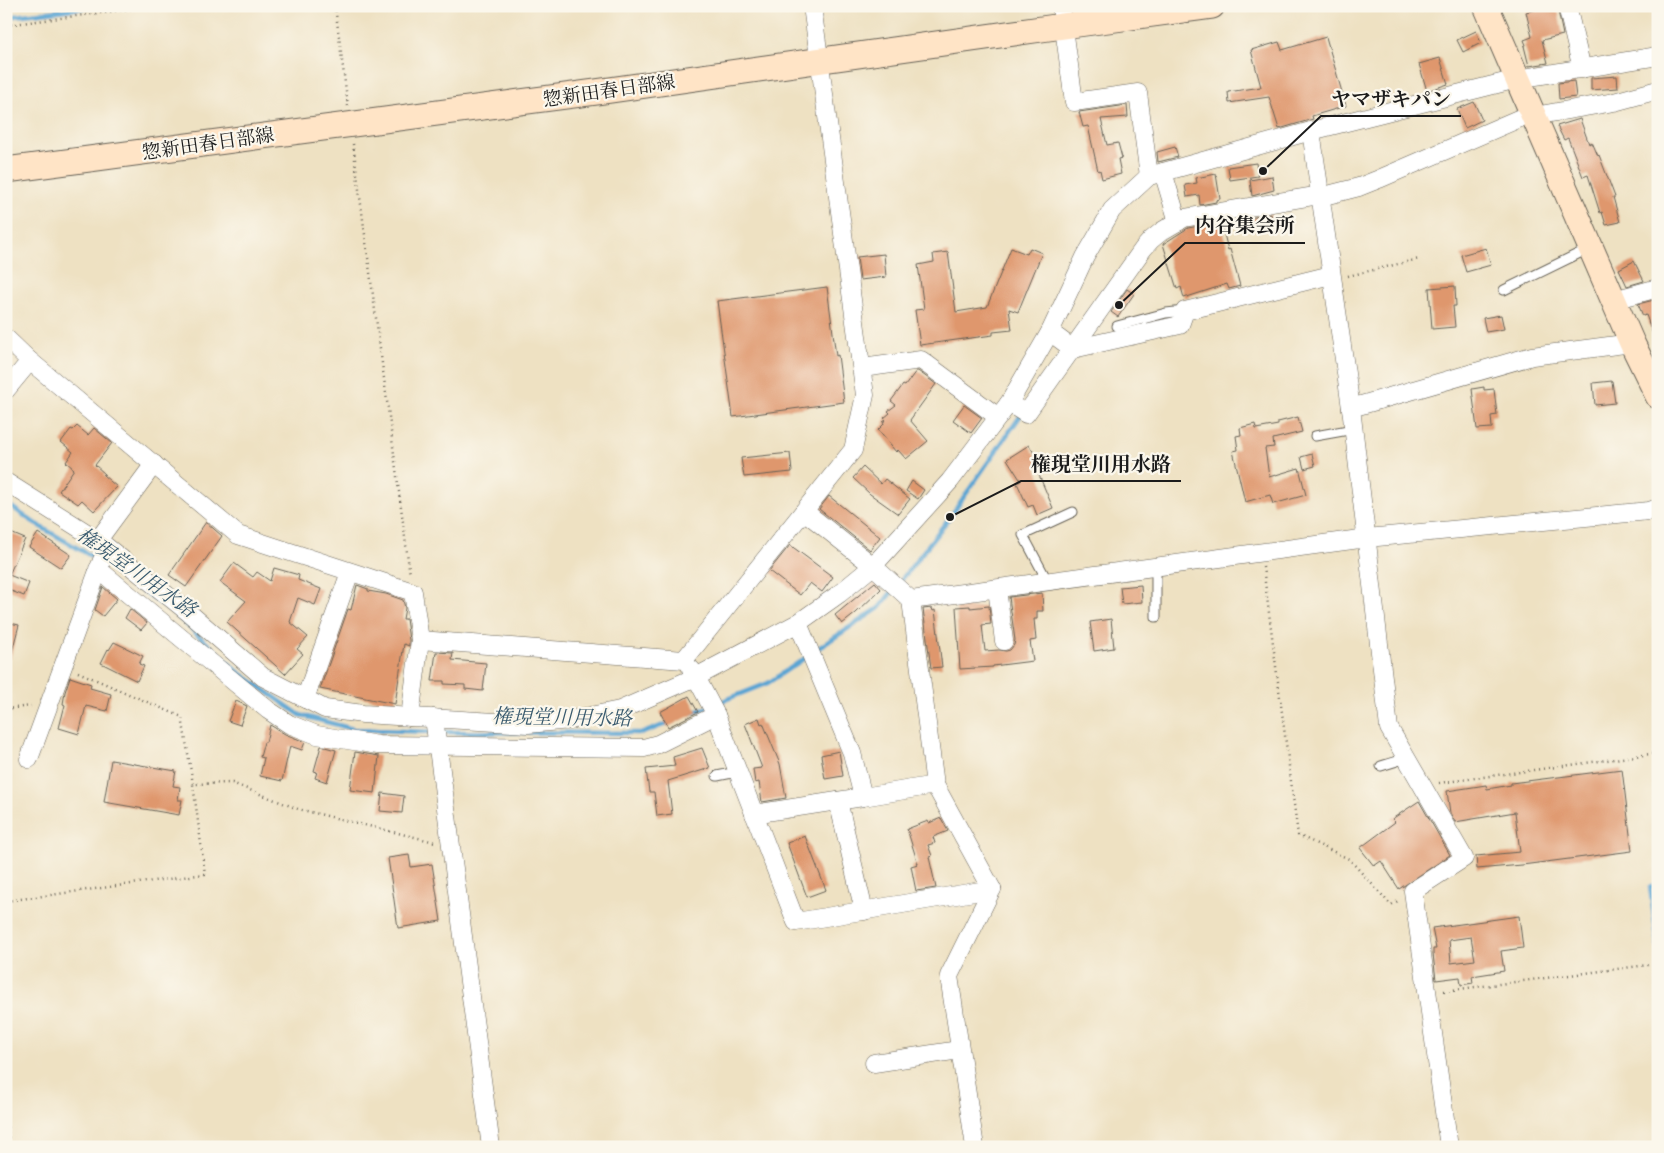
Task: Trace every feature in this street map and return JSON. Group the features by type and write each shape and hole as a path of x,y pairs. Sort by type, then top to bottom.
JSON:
{"main road":[{"name":"惣新田春日部線","path":"6,170 596,92 818,60 1062,16 1212,6"},
{"path":"1486,6 1632,343 1658,396"}],"street":[{"path":"684,660 853,450 865,396 812,6"},
{"path":"1567,6 1582,69"},
{"path":"1062,16 1074,102 1138,93 1156,174 1178,222"},
{"path":"862,368 921,360 1003,410 1026,414 1150,240 1184,218 1320,196 1359,186 1379,179 1528,104 1582,69 1658,56"},
{"path":"6,482 103,544 188,612 263,677 325,709 363,714 528,724 570,720 620,710 696,676 798,623 873,566 950,481 1003,410 1050,332 1085,257 1112,210 1156,174 1311,131 1528,104 1614,102 1658,90"},
{"path":"1311,131 1354,429 1389,728 1464,858 1414,891 1449,1147"},
{"path":"1050,332 1073,349 1180,325 1185,311 1332,278"},
{"path":"1614,300 1658,288"},
{"path":"6,338 30,361 238,534 412,592 420,640 410,717"},
{"path":"1351,408 1532,356 1632,343"},
{"path":"6,390 30,361"},
{"path":"29,759 98,569 103,544 154,464"},
{"path":"911,600 1367,538 1649,511 1658,508"},
{"path":"804,511 873,566 911,600 935,784 992,889"},
{"path":"98,569 268,710 289,724 317,734 378,745 644,748 658,744 716,715"},
{"path":"305,699 350,572"},
{"path":"997,589 1004,641"},
{"path":"798,623 852,753 863,797"},
{"path":"420,640 684,660 696,676 716,715 796,922 992,889"},
{"path":"317,734 325,709"},
{"path":"434,718 491,1147"},
{"path":"754,814 935,784"},
{"path":"838,801 864,911"},
{"path":"975,1147 949,976 992,889"},
{"path":"874,1062 959,1050"}],"lane":[{"path":"1504,290 1591,248"},
{"path":"1117,326 1166,313 1185,311"},
{"path":"1315,436 1354,429"},
{"path":"1048,582 1023,535 1073,512"},
{"path":"1156,567 1156,617"},
{"path":"1381,766 1407,758"},
{"path":"717,776 737,772"}],"path":[{"path":"6,25 154,6"},
{"path":"335,6 412,592"},
{"path":"1332,278 1419,259"},
{"path":"1262,553 1298,835 1349,859 1391,905 1414,891"},
{"path":"6,900 205,874 182,717 64,665"},
{"path":"6,709 50,704"},
{"path":"1423,785 1658,753"},
{"path":"193,784 232,783 298,809 451,845"},
{"path":"1428,993 1648,966"},
{"path":"6,1117 10,1147"}],"building":[{"path":"1548,6 1557,6 1563,35 1542,40 1548,63 1529,66 1524,40 1532,37 1526,12"},
{"path":"1476,31 1481,43 1463,52 1457,40"},
{"path":"1326,37 1346,106 1312,116 1313,119 1279,129 1269,97 1229,103 1228,92 1261,87 1251,50 1279,42 1282,50"},
{"path":"1440,58 1448,84 1427,91 1419,64"},
{"path":"1617,76 1618,88 1591,90 1591,78"},
{"path":"1574,81 1576,97 1559,99 1558,83"},
{"path":"1474,102 1482,120 1465,128 1457,109"},
{"path":"1127,105 1128,117 1101,119 1107,145 1118,143 1122,158 1118,159 1121,174 1102,179 1100,170 1098,171 1088,126 1083,127 1079,112"},
{"path":"1580,119 1589,144 1592,142 1599,155 1615,197 1613,197 1620,222 1606,225 1602,212 1600,213 1588,175 1583,177 1568,138 1564,140 1557,126"},
{"path":"1175,147 1178,157 1158,162 1157,152"},
{"path":"1256,163 1258,176 1230,180 1228,167"},
{"path":"1216,174 1220,199 1216,200 1216,202 1200,205 1199,195 1187,197 1185,185 1197,183 1196,178"},
{"path":"1272,176 1274,190 1252,196 1250,180"},
{"path":"1271,214 1274,226 1253,231 1250,218"},
{"path":"1221,222 1240,286 1229,289 1227,284 1184,298 1181,287 1177,289 1163,244 1188,228"},
{"path":"1011,248 1027,254 1030,248 1042,253 1018,312 1009,309 1012,330 993,332 993,335 920,345 915,310 924,309 918,265 934,262 933,254 948,252 956,312 987,307"},
{"path":"1486,248 1491,265 1466,272 1461,255"},
{"path":"884,254 886,277 860,280 857,257"},
{"path":"1634,261 1644,281 1627,286 1619,269"},
{"path":"1455,286 1456,306 1453,306 1455,327 1432,329 1429,288"},
{"path":"827,287 844,402 733,417 717,301"},
{"path":"1127,289 1134,294 1118,317 1111,312"},
{"path":"1658,299 1658,342 1656,343 1646,315 1643,316 1638,304"},
{"path":"1501,315 1504,329 1486,332 1483,318"},
{"path":"916,371 936,384 910,420 928,441 906,459 898,450 896,452 878,430 886,420 884,418 890,413 888,411 896,405 891,401"},
{"path":"1612,381 1615,403 1595,405 1593,383"},
{"path":"1484,387 1484,390 1494,389 1497,415 1491,416 1492,428 1477,429 1472,389"},
{"path":"964,405 982,418 971,433 953,420"},
{"path":"1298,417 1302,432 1273,439 1274,447 1265,448 1269,477 1299,468 1306,495 1273,504 1270,495 1245,502 1233,451 1238,450 1236,436 1241,435 1240,428 1255,424 1256,429 1278,425 1278,422"},
{"path":"77,426 88,435 94,428 112,443 95,465 117,487 94,511 82,500 78,504 59,491 74,469 66,462 73,452 61,442 71,429 73,430"},
{"path":"1029,445 1041,464 1036,468 1053,508 1037,515 1033,505 1028,507 1017,483 1021,481 1007,459"},
{"path":"790,453 792,472 744,477 741,458"},
{"path":"1312,454 1315,466 1304,469 1301,457"},
{"path":"863,467 881,484 885,479 910,499 898,514 870,494 853,478"},
{"path":"912,481 924,490 918,499 906,491"},
{"path":"829,496 880,537 870,550 819,509"},
{"path":"206,522 222,536 186,587 169,575"},
{"path":"6,531 25,539 9,575 29,583 24,596 6,589"},
{"path":"38,533 71,555 61,568 29,547"},
{"path":"790,545 833,577 822,592 810,583 800,595 769,571"},
{"path":"234,563 253,577 257,572 270,581 274,568 299,575 298,580 321,589 315,605 298,598 290,622 308,637 297,649 303,654 285,674 227,622 246,601 220,582"},
{"path":"875,582 881,589 842,624 835,615"},
{"path":"357,585 368,589 368,591 386,594 403,600 405,608 403,619 406,619 409,646 404,644 395,704 320,689 348,609 351,610"},
{"path":"1141,585 1142,602 1122,604 1120,587"},
{"path":"103,587 117,599 103,616 95,610"},
{"path":"1042,593 1043,611 1037,611 1037,619 1034,619 1036,640 1030,641 1033,661 993,667 960,669 956,607 989,606 991,624 982,625 985,651 1006,651 1010,650 1015,640 1009,597"},
{"path":"932,608 933,611 935,610 942,667 931,668 923,609"},
{"path":"130,609 147,623 141,630 125,618"},
{"path":"1111,619 1114,648 1094,651 1090,622"},
{"path":"6,622 19,625 10,659 6,658"},
{"path":"114,642 143,656 139,664 144,666 137,681 101,663"},
{"path":"436,652 453,653 452,660 486,663 483,691 465,689 465,685 444,684 444,681 432,681"},
{"path":"70,677 91,684 90,688 111,694 107,711 86,706 79,734 59,728 65,705 63,704 65,692"},
{"path":"689,696 698,712 668,727 660,712"},
{"path":"236,701 247,706 240,725 228,721"},
{"path":"759,718 761,724 763,723 780,764 786,798 762,802 759,782 755,783 753,769 762,768 745,724"},
{"path":"270,725 285,734 305,742 302,750 290,746 282,781 260,776 264,758 260,757"},
{"path":"321,746 336,750 327,782 315,778 317,772 314,771"},
{"path":"702,748 710,768 668,781 672,814 657,816 654,792 649,792 646,769 675,766 673,757"},
{"path":"839,751 843,776 825,779 821,755"},
{"path":"355,752 379,756 375,793 350,790"},
{"path":"111,760 176,771 173,786 180,787 178,800 182,800 179,815 104,802"},
{"path":"1622,769 1632,851 1477,869 1476,856 1520,852 1515,812 1455,822 1450,813 1447,791 1486,785 1487,789 1511,785 1511,783"},
{"path":"382,793 404,796 402,813 380,811"},
{"path":"1419,801 1450,855 1399,889 1381,861 1374,866 1360,848 1395,822 1392,819"},
{"path":"941,818 948,831 933,837 935,843 928,845 932,856 929,857 936,888 916,891 911,866 918,864 907,829"},
{"path":"805,836 826,890 807,897 787,843"},
{"path":"409,855 411,867 432,864 441,921 398,928 388,858"},
{"path":"1519,916 1523,948 1501,951 1504,971 1472,976 1473,983 1461,985 1460,977 1436,980 1433,949 1436,949 1432,928","holes":["1471,937 1475,960 1451,963 1449,940"]}],"waterway":[{"path":"6,17 99,6"},
{"name":"権現堂川用水路","path":"899,583 950,517 1021,415"},
{"name":"権現堂川用水路","path":"6,503 36,524 98,560"},
{"name":"権現堂川用水路","path":"113,571 173,612 236,670 300,715 353,729 431,732"},
{"name":"権現堂川用水路","path":"814,651 879,608 894,589"},
{"name":"権現堂川用水路","path":"715,704 768,683 808,656"},
{"name":"権現堂川用水路","path":"692,713 708,707"},
{"name":"権現堂川用水路","path":"439,732 643,733 671,722"},
{"path":"1658,886 1650,887 1658,946"}],"place":[{"name":"ヤマザキパン","path":"1263,171"},
{"name":"内谷集会所","path":"1119,305"},
{"name":"権現堂川用水路","path":"950,517"}]}
